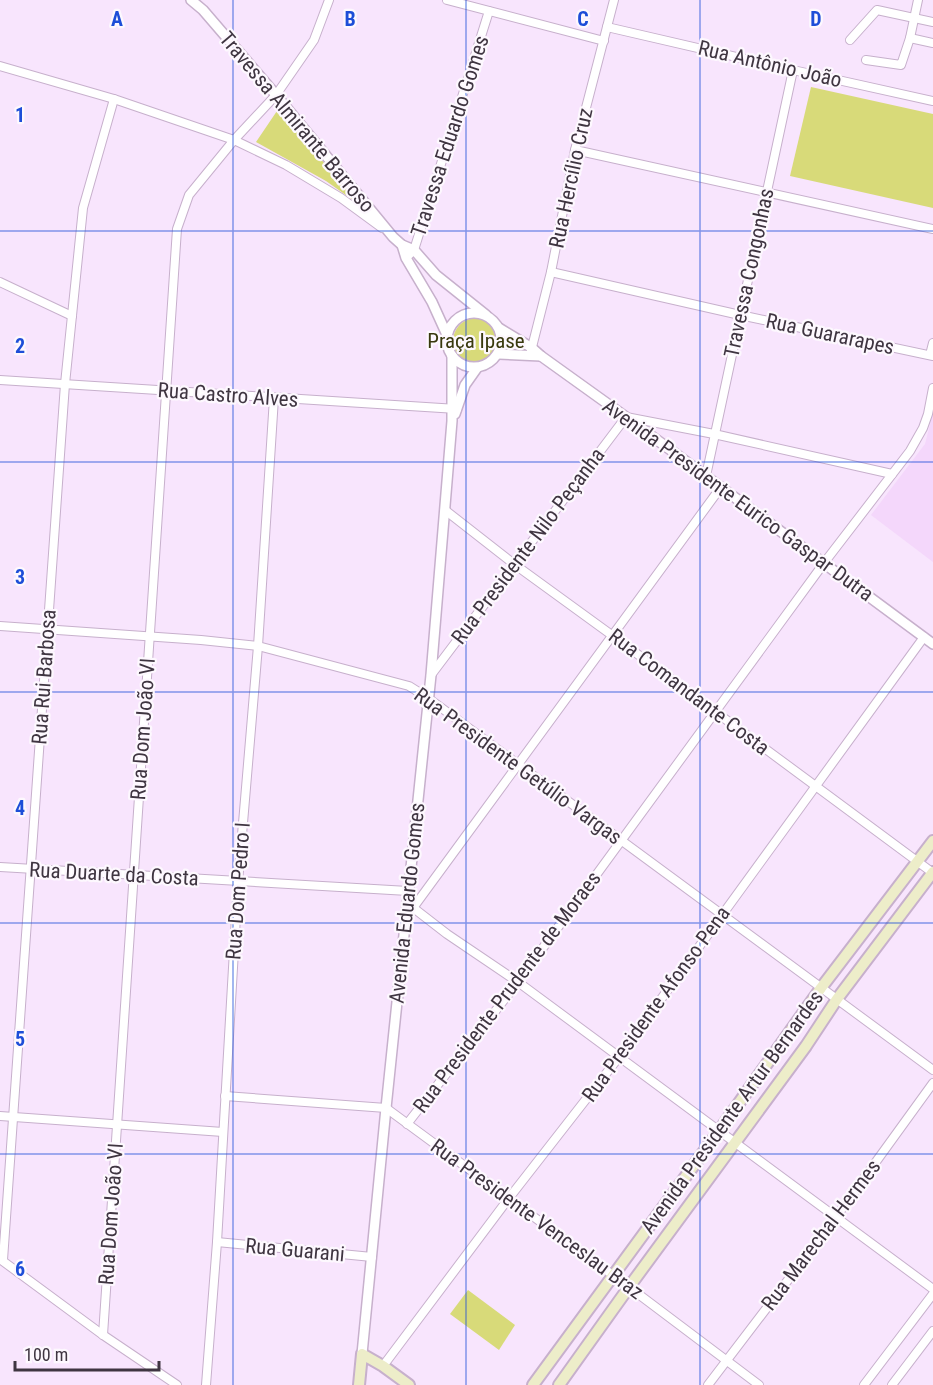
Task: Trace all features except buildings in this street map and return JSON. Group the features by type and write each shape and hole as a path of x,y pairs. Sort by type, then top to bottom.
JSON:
{"main road":[{"name":"Avenida Presidente Artur Bernardes","path":"533,1385 821,988 933,841"},
{"name":"Avenida Presidente Artur Bernardes","path":"559,1385 806,1046 837,999 933,873"},
{"path":"362,1354 409,1385"},
{"name":"Avenida Eduardo Gomes","path":"359,1385 362,1354"}],"street":[{"name":"Travessa Almirante Barroso","path":"191,0 203,10 276,95 393,237 402,245 414,250"},
{"name":"Rua Dom João VI","path":"103,1335 177,229 189,195 234,140 276,95 314,40 329,0"},
{"path":"447,0 604,41"},
{"name":"Rua Hercílio Cruz","path":"531,352 551,272 575,150 614,0"},
{"path":"866,60 901,65 910,38 918,0"},
{"path":"850,40 877,10 933,22"},
{"name":"Travessa Eduardo Gomes","path":"406,258 414,250 489,11"},
{"name":"Rua Antônio João","path":"607,27 933,101"},
{"path":"910,38 933,43"},
{"path":"0,66 114,99 234,140 286,165 341,198 393,237"},
{"name":"Travessa Congonhas","path":"706,476 793,70"},
{"name":"Rua Rui Barbosa","path":"1,1259 65,384 83,208 114,99"},
{"path":"575,150 933,229"},
{"path":"402,245 406,258 432,302 447,335"},
{"path":"414,250 436,274 494,321 499,328 502,336 501,345 499,354 493,361 477,368 463,365 448,350 449,328 459,318 472,313 486,315"},
{"name":"Rua Guararapes","path":"551,272 932,355"},
{"path":"0,282 72,316"},
{"path":"499,328 531,352"},
{"path":"932,355 933,343"},
{"name":"Avenida Presidente Eurico Gaspar Dutra","path":"499,354 531,352 541,356 933,644"},
{"name":"Avenida Eduardo Gomes","path":"362,1354 386,1108 410,906 408,891 431,675 452,422 455,409 452,356"},
{"path":"455,409 465,385 477,368"},
{"name":"Rua Castro Alves","path":"0,380 455,409"},
{"name":"Rua Presidente Prudente de Moraes","path":"407,1124 518,982 824,563 920,436 928,414 933,388"},
{"name":"Rua Dom Pedro I","path":"206,1385 217,1242 238,882 258,646 274,398"},
{"path":"626,417 714,434 892,474"},
{"name":"Rua Presidente Nilo Peçanha","path":"431,675 626,417"},
{"path":"722,488 410,906 518,982 933,1289"},
{"name":"Rua Comandante Costa","path":"445,510 514,564 933,873"},
{"name":"Rua Presidente Getúlio Vargas","path":"0,626 258,646 409,686 933,1070"},
{"name":"Rua Presidente Afonso Pena","path":"383,1366 509,1198 619,1057 924,638"},
{"name":"Rua Duarte da Costa","path":"0,867 408,891"},
{"name":"Rua Marechal Hermes","path":"708,1385 836,1217 933,1083"},
{"path":"225,1095 386,1108"},
{"name":"Rua Presidente Venceslau Braz","path":"386,1108 759,1385"},
{"path":"0,1116 223,1132"},
{"name":"Rua Guarani","path":"217,1242 372,1257"},
{"path":"1,1259 103,1335 177,1385"},
{"path":"864,1385 933,1294"},
{"path":"892,1385 933,1331"}],"shaded area":[{"path":"933,412 933,562 871,515 925,444"}],"green space":[{"path":"811,87 933,114 933,208 790,176"},
{"path":"279,108 357,203 326,181 256,142"},
{"name":"Praça Ipase","path":"476,318 492,325 499,341 492,357 476,364 460,357 453,341 460,325"},
{"path":"468,1290 515,1325 499,1350 450,1314"}]}
